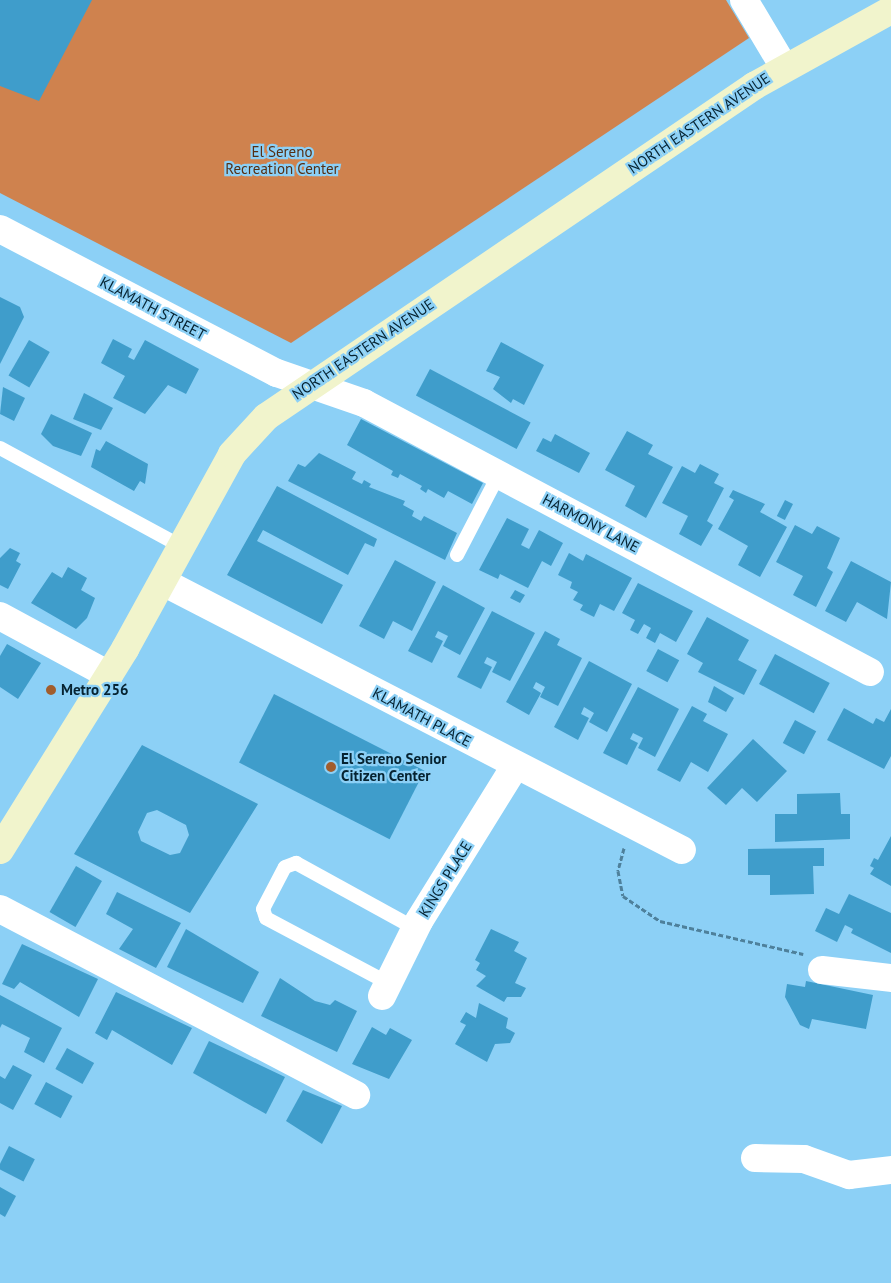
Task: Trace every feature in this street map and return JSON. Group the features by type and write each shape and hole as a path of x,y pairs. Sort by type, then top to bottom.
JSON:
{"main road":[{"name":"NORTH EASTERN AVENUE","path":"0,850 109,675 163,582 232,454 266,416 307,384 784,67 891,10"}],"street":[{"path":"744,0 784,67"},
{"name":"KLAMATH STREET","path":"0,229 307,384"},
{"name":"HARMONY LANE","path":"307,384 364,403 870,672"},
{"name":"KLAMATH PLACE","path":"163,582 515,766 682,850"},
{"path":"0,616 109,675"},
{"name":"KINGS PLACE","path":"385,989 416,929 515,766"},
{"path":"0,909 356,1095"},
{"path":"822,970 891,978"},
{"path":"755,1158 804,1159 849,1175 891,1170"}],"lane":[{"path":"0,448 182,547"},
{"path":"457,555 499,474"},
{"path":"385,989 266,918 263,909 285,867 296,863 416,929"}],"path":[{"path":"630,823 618,871 623,896 660,921 686,930 797,950 822,970"}],"green space":[{"name":"El Sereno Recreation Center","path":"0,0 726,0 749,38 291,343 0,193"}],"building":[{"path":"0,0 92,0 39,101 0,86"},
{"path":"0,297 20,307 24,317 0,364"},
{"path":"113,339 132,349 128,357 134,360 145,340 199,369 186,394 168,385 145,414 113,398 125,376 101,363"},
{"path":"29,340 50,352 29,388 8,376"},
{"path":"501,342 544,365 524,405 513,399 511,403 493,389 500,377 486,371"},
{"path":"430,369 531,423 517,449 416,395"},
{"path":"3,387 25,398 14,421 0,414"},
{"path":"84,393 113,408 101,430 73,419"},
{"path":"51,414 92,433 81,456 53,446 41,434"},
{"path":"361,419 483,483 472,504 448,491 444,498 428,489 426,493 420,489 422,486 400,474 398,478 391,475 393,471 347,445"},
{"path":"627,431 653,445 648,454 673,467 646,518 625,506 635,486 605,470"},
{"path":"555,434 590,453 579,473 536,451 543,438 551,442"},
{"path":"106,441 148,464 145,484 140,481 134,491 91,467 96,449 100,451"},
{"path":"319,453 356,472 352,479 362,484 364,480 371,484 369,487 405,501 403,505 414,511 412,516 421,521 424,516 457,533 445,560 288,481 298,464 305,467"},
{"path":"700,464 719,474 714,483 724,488 707,521 713,525 701,546 679,534 688,516 662,503 682,466 695,473"},
{"path":"277,486 377,539 374,547 365,543 348,575 263,530 257,541 343,585 322,624 227,575"},
{"path":"733,490 765,504 760,512 787,527 760,577 738,565 748,546 718,529 734,500 729,497"},
{"path":"785,500 793,504 785,520 777,516"},
{"path":"507,518 529,529 521,545 529,549 539,530 563,543 551,566 542,561 528,588 500,574 498,579 479,570"},
{"path":"795,525 812,534 817,526 840,538 827,568 833,572 816,607 793,595 803,576 776,562"},
{"path":"10,548 20,553 16,561 21,564 8,589 0,585 0,558"},
{"path":"569,553 583,561 586,554 632,578 614,611 600,604 594,617 580,610 583,605 573,600 578,592 570,588 572,582 558,575"},
{"path":"395,560 436,582 412,631 393,621 384,639 359,626"},
{"path":"851,561 891,582 887,619 857,602 846,622 825,611"},
{"path":"68,567 87,578 81,590 95,598 87,618 76,629 31,603 52,572 62,578"},
{"path":"638,583 693,611 676,642 660,633 655,643 646,638 651,628 644,624 638,634 630,630 635,620 622,613"},
{"path":"443,585 485,608 460,655 443,646 448,636 438,631 435,637 443,641 432,663 408,651"},
{"path":"515,590 525,595 520,603 510,598"},
{"path":"492,611 535,633 510,681 492,672 497,662 487,657 484,663 492,667 481,689 457,677"},
{"path":"707,617 749,640 738,660 757,670 744,695 698,672 703,663 687,654"},
{"path":"545,631 560,639 557,645 582,658 558,706 540,697 545,687 536,682 533,688 541,693 529,715 506,702"},
{"path":"7,644 41,663 18,699 0,687 0,656"},
{"path":"658,649 679,660 667,682 646,671"},
{"path":"775,654 830,683 814,713 759,684"},
{"path":"589,661 632,684 607,732 589,722 594,713 584,707 581,714 589,718 578,740 554,727"},
{"path":"714,686 734,698 726,712 708,702"},
{"path":"638,687 679,709 655,757 638,748 643,738 633,733 630,739 638,743 627,765 603,753"},
{"name":"El Sereno Senior Citizen Center","path":"274,694 425,771 390,839 239,763"},
{"path":"692,706 707,714 703,721 728,734 708,772 691,762 680,782 657,770"},
{"path":"844,708 873,724 876,718 884,722 891,709 891,756 884,769 827,740"},
{"path":"795,720 816,731 804,754 783,743"},
{"path":"753,739 787,771 757,802 742,788 726,805 707,788"},
{"path":"142,745 258,804 190,913 74,854","holes":["157,810 186,825 189,835 180,853 170,855 141,841 138,832 147,813"]},
{"path":"840,793 841,814 850,814 850,839 775,842 775,814 797,814 797,794"},
{"path":"891,836 891,886 870,874 874,868 870,866 874,858 878,860"},
{"path":"824,848 824,866 813,866 814,894 770,895 770,875 748,875 748,849"},
{"path":"76,866 102,881 75,927 50,912"},
{"path":"117,892 181,923 156,968 119,949 133,929 106,914"},
{"path":"849,894 891,913 891,953 851,933 853,929 845,925 837,942 815,931 826,908 839,914"},
{"path":"186,929 259,972 243,1003 167,967"},
{"path":"491,929 519,942 514,951 527,958 515,983 526,988 521,997 507,997 504,1002 476,986 486,976 476,970 480,963 475,960"},
{"path":"22,944 98,979 79,1017 20,982 14,989 2,984"},
{"path":"280,978 315,1001 330,1005 335,1000 357,1011 337,1052 261,1016"},
{"path":"806,981 873,995 866,1029 812,1019 809,1029 800,1025 785,997 787,984 805,987"},
{"path":"116,992 192,1028 172,1065 112,1030 107,1040 95,1033"},
{"path":"0,995 62,1028 44,1063 24,1052 30,1038 2,1024 0,1028"},
{"path":"479,1003 508,1018 506,1028 515,1033 510,1043 495,1044 487,1062 455,1044 466,1025 460,1022 466,1012 476,1018"},
{"path":"372,1027 386,1035 390,1028 412,1040 389,1079 352,1064"},
{"path":"209,1041 285,1077 266,1114 193,1073"},
{"path":"67,1048 94,1063 82,1084 55,1069"},
{"path":"13,1065 32,1075 13,1110 0,1103 0,1076 5,1079"},
{"path":"46,1082 72,1096 61,1118 34,1104"},
{"path":"303,1090 342,1106 322,1144 286,1121"},
{"path":"9,1146 35,1159 23,1181 0,1169 0,1164"},
{"path":"0,1187 16,1196 5,1217 0,1214"}],"place":[{"name":"Metro 256","path":"51,690"},
{"name":"El Sereno Senior Citizen Center","path":"331,767"}]}
